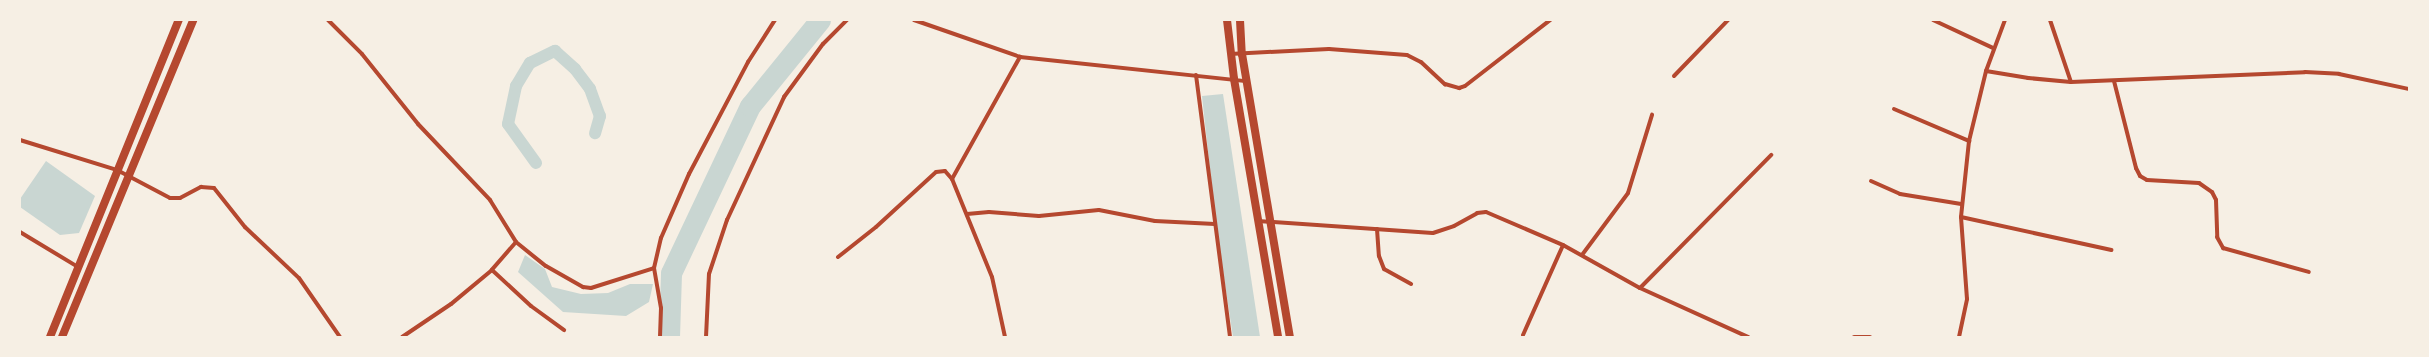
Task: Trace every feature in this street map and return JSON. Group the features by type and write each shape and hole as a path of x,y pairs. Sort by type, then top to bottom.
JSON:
{"main road":[{"path":"50,337 179,20"},
{"path":"62,337 193,20"},
{"path":"1227,20 1234,79 1278,337"},
{"path":"1240,20 1242,54 1290,337"}],"street":[{"path":"328,20 362,54 418,124 490,200 516,242 546,266 583,287 591,288 654,268"},
{"path":"660,337 661,308 654,268 661,238 689,174 748,62 775,20"},
{"path":"706,337 709,274 727,220 784,97 823,44 847,20"},
{"path":"914,20 1020,57 1247,81"},
{"path":"1230,54 1330,49 1407,55 1421,62 1451,88 1459,88 1465,86 1550,20"},
{"path":"1674,76 1728,20"},
{"path":"1933,20 1993,48"},
{"path":"1958,337 1966,310 1967,290 1961,204 1970,141 1986,71 1993,48 2005,20"},
{"path":"2050,20 2071,82"},
{"path":"952,179 1020,57"},
{"path":"1986,71 2028,78 2071,82 2305,72 2339,74 2409,89"},
{"path":"1196,75 1230,337"},
{"path":"2114,81 2136,168 2140,176 2147,180 2203,186 2212,192 2216,200 2217,238 2223,248 2309,272"},
{"path":"1894,109 1970,141"},
{"path":"1582,255 1628,193 1652,115"},
{"path":"20,140 117,170 176,199 201,187 214,188 245,227 299,278 340,337"},
{"path":"1640,288 1771,155"},
{"path":"838,256 876,227 936,172 945,171 952,179 992,277 1005,337"},
{"path":"1871,181 1900,194 1961,204"},
{"path":"967,214 989,212 1039,216 1099,210 1155,221 1215,224"},
{"path":"1258,221 1434,233 1454,226 1477,213 1486,212 1582,255 1640,288 1748,337"},
{"path":"1961,217 2111,250"},
{"path":"1377,229 1379,256 1384,270 1410,284"},
{"path":"20,232 78,268"},
{"path":"402,337 451,304 492,270 516,242"},
{"path":"1523,335 1563,246"},
{"path":"492,270 531,306 564,330"},
{"path":"1854,337 1870,337"}],"shaded area":[{"path":"1223,94 1260,337 1233,337 1216,225 1202,96"},
{"path":"46,161 95,196 79,233 60,235 20,207 20,199"},
{"path":"525,255 545,269 552,287 581,294 608,293 630,284 653,284 649,302 626,316 563,312 518,272"}],"waterway":[{"path":"669,337 671,273 750,106 820,20"},
{"path":"536,163 508,124 516,86 530,63 555,51 575,69 590,89 600,116 595,133"}]}
